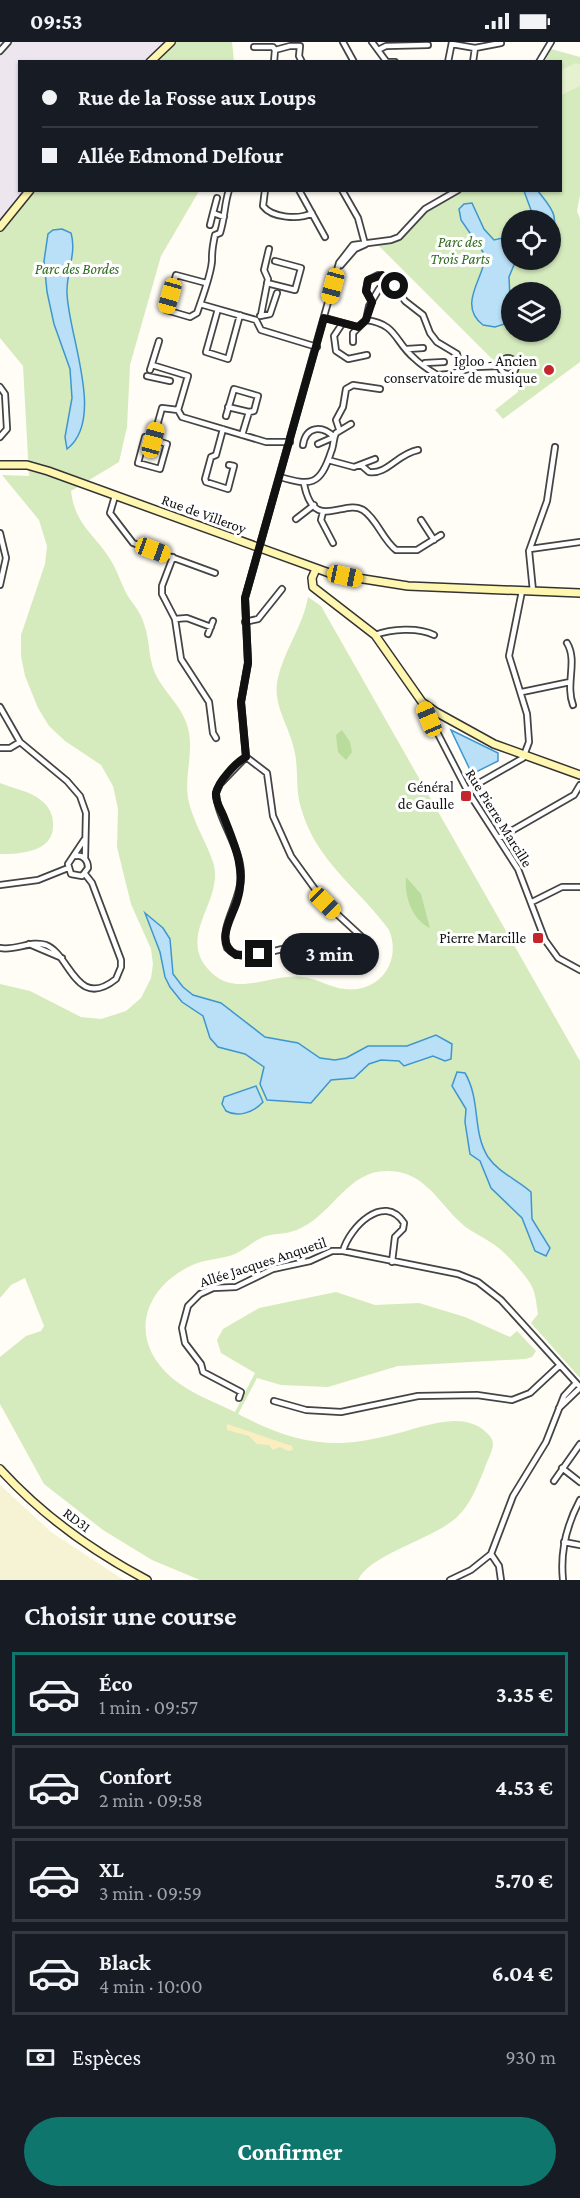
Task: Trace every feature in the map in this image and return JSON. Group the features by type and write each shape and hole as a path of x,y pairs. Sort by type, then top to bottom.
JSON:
{"street":[{"path":"0,51 8,42"},
{"path":"152,60 171,42"},
{"path":"343,42 353,60"},
{"path":"372,42 385,60"},
{"path":"540,60 551,42"},
{"path":"448,60 452,43 475,48 501,43"},
{"path":"275,50 309,45"},
{"path":"378,50 386,46 428,45"},
{"path":"254,47 270,46 275,50"},
{"path":"300,46 301,60"},
{"path":"473,60 475,48"},
{"path":"274,60 275,50"},
{"path":"0,227 28,192"},
{"path":"206,283 176,275 166,310 193,316 200,304 206,283 215,235 220,233 224,217 222,212 228,192"},
{"path":"265,192 263,206 267,210 300,218 312,213"},
{"path":"300,192 325,237"},
{"path":"343,192 358,218 365,243"},
{"path":"246,757 220,784 216,793 241,868 238,899 225,931 227,948 242,956 297,947 321,951 348,960 357,958 363,951 363,938 325,903 301,873 276,828 267,773 246,757 241,702 248,663 245,598 344,254 353,245 399,237 425,209 454,192"},
{"path":"210,225 218,198"},
{"path":"213,213 224,217"},
{"path":"256,320 261,315 267,283 264,270 269,249"},
{"path":"267,283 295,290 301,268 276,261"},
{"path":"372,302 366,291 368,280 378,275 389,278 405,301 423,315 430,333 437,342 458,354 461,371"},
{"path":"353,342 353,333 366,320 379,289"},
{"path":"261,315 270,314 277,292"},
{"path":"200,304 256,320 261,330 316,347"},
{"path":"218,309 206,352 228,358 240,315"},
{"path":"324,318 358,327"},
{"path":"366,320 384,324 415,360 425,363 444,362"},
{"path":"342,324 334,336 336,351 348,359 367,355"},
{"path":"150,370 159,341"},
{"path":"407,349 423,348"},
{"path":"425,363 437,375 500,366"},
{"path":"150,370 161,368 188,376 178,410 182,417 266,442 290,442"},
{"path":"158,378 161,368"},
{"path":"150,370 158,378 170,381"},
{"path":"339,429 336,420 343,406 346,388 353,385 380,389"},
{"path":"0,387 5,394 7,429 0,437"},
{"path":"226,416 228,407 234,389 258,396 254,411 228,407"},
{"path":"153,440 162,408 178,410"},
{"path":"242,435 249,412"},
{"path":"280,477 304,484 315,480 328,460 334,437 339,429 351,424"},
{"path":"303,445 306,435 313,429 321,428 334,437"},
{"path":"223,429 216,455 211,457 206,482 228,489 234,466 229,465"},
{"path":"145,437 153,440 167,444 160,469 138,463 145,437"},
{"path":"318,444 334,437"},
{"path":"533,591 530,549 547,501 555,447"},
{"path":"361,465 369,472 380,472 401,454 418,450"},
{"path":"328,460 351,467 375,459"},
{"name":"Rue de Villeroy","path":"0,465 37,468 316,569 392,584 580,593"},
{"path":"304,484 314,505 323,512 333,513 351,507 362,510 390,546 402,552 417,550 441,535"},
{"path":"115,496 110,513 128,538 215,573"},
{"path":"296,519 314,505"},
{"path":"323,512 321,519 333,543"},
{"path":"422,520 434,540"},
{"path":"0,533 6,558 0,585"},
{"path":"530,549 580,542"},
{"path":"173,557 162,590 175,619 178,651 186,668 207,695 216,738"},
{"path":"316,569 312,578 313,587 375,635 422,702 477,737 580,775"},
{"path":"245,622 258,619 282,589"},
{"path":"467,790 525,755 529,742 529,729 522,692 509,656 522,590"},
{"path":"175,619 187,618 211,627"},
{"path":"208,634 213,621"},
{"path":"375,635 403,631 427,631 434,635"},
{"path":"567,643 572,651 569,695 573,705"},
{"path":"522,692 570,682"},
{"name":"Rue Pierre Marcille","path":"422,702 467,790 518,868 541,931 551,950 569,966 580,970"},
{"path":"0,706 20,742 75,788 86,813 85,859 88,868 85,874"},
{"path":"0,748 10,748 20,742"},
{"path":"499,838 574,795 580,785"},
{"path":"85,838 76,856 69,860 68,868 75,876 85,874"},
{"path":"76,856 85,859"},
{"path":"0,885 38,880 68,868"},
{"path":"0,948 12,949 29,944 46,945 56,950 72,977 87,986 111,982 121,967 92,884 85,874"},
{"path":"532,902 562,887 580,887"},
{"name":"Allée Jacques Anquetil","path":"343,1251 345,1242 364,1219 377,1212 391,1212 404,1222 403,1229 395,1237 392,1262"},
{"name":"Allée Jacques Anquetil","path":"239,1398 242,1392 203,1372 201,1364 189,1351 182,1328 188,1306 200,1294 213,1288 236,1287 273,1269 310,1261 333,1251 446,1271 478,1282 501,1300 579,1386"},
{"path":"201,1364 207,1357"},
{"path":"274,1401 306,1410 341,1412 418,1396 477,1395 512,1400 530,1393 560,1365"},
{"path":"450,1580 471,1570 491,1554 513,1496 546,1442 564,1396 579,1386"},
{"path":"554,1481 580,1444"},
{"path":"562,1468 580,1482"},
{"name":"RD31","path":"0,1469 32,1501 72,1534 147,1580"},
{"path":"563,1580 564,1542 580,1500"},
{"path":"564,1542 580,1545"},
{"path":"491,1554 499,1566 501,1580"}],"shaded area":[{"path":"0,42 170,42 151,60 18,60 18,192 29,192 0,227"},
{"path":"0,1485 51,1532 124,1580 0,1580"}],"green space":[{"path":"170,42 232,42 234,60 152,60"},
{"name":"Parc des Trois Parts","path":"551,49 580,57 580,195 577,211 580,219 580,362 503,419 495,410 518,392 517,379 510,377 375,242 404,235 425,209 457,192 562,192 562,60 546,60"},
{"path":"576,63 580,65 580,86 562,95 562,70"},
{"name":"Parc des Bordes","path":"32,192 198,192 161,256 130,365 127,427 119,462 71,491 73,503 82,523 107,554 126,593 141,616 155,673 183,715 189,731 188,798 213,862 215,876 197,943 200,956 208,969 218,978 229,983 241,984 277,978 302,977 339,988 357,989 368,986 385,973 393,953 389,930 339,874 317,844 299,801 295,756 278,700 277,683 283,661 302,619 308,597 321,606 580,1061 580,1378 531,1323 538,1314 534,1292 531,1284 515,1264 495,1245 463,1225 421,1182 401,1173 375,1172 363,1177 352,1184 313,1221 301,1228 266,1236 235,1254 195,1264 177,1273 163,1285 153,1299 147,1314 146,1330 149,1347 158,1363 172,1378 186,1388 235,1412 255,1373 221,1353 217,1340 223,1329 259,1308 336,1292 375,1305 419,1303 465,1317 510,1337 517,1331 536,1351 532,1357 525,1359 398,1366 328,1387 281,1385 257,1378 238,1414 275,1431 301,1439 328,1443 354,1442 453,1421 477,1426 492,1439 493,1445 481,1476 462,1512 447,1525 375,1562 358,1580 200,1580 152,1560 103,1530 44,1484 0,1404 0,1357 26,1336 41,1331 44,1326 25,1278 11,1285 0,1298 0,984 30,991 81,1017 101,1019 126,1011 141,998 151,978 153,964 151,949 131,904 117,847 118,809 113,786 101,765 65,741 49,726 38,708 25,676 21,656 21,635 45,564 47,546 39,520 2,475 29,476 23,366 0,338 0,231"},
{"path":"342,730 350,742 352,752 346,760 338,752 336,735"},
{"path":"0,783 34,795 49,809 53,820 52,833 43,846 27,852 0,854"},
{"path":"406,877 421,894 430,928 418,919 410,907 406,892"}],"sand":[{"path":"227,1424 292,1446 293,1450 288,1451 280,1447 273,1450 269,1445 257,1444 249,1436 227,1430"}],"water":[{"path":"524,192 539,192 551,210 531,210"},
{"path":"472,203 484,229 494,240 501,238 501,270 512,270 509,282 501,282 501,325 495,327 483,325 475,317 472,308 474,290 485,255 461,220 459,209 464,204"},
{"path":"62,229 71,233 73,240 67,293 84,398 84,418 78,435 67,449 65,437 72,398 70,369 54,324 47,292 44,261 48,234 53,230"},
{"path":"451,730 498,753 498,761 472,774"},
{"path":"145,913 163,928 170,939 173,974 183,987 193,995 221,1003 265,1037 298,1043 320,1058 335,1060 346,1058 368,1046 407,1046 436,1035 452,1044 451,1059 445,1061 433,1056 404,1066 399,1061 381,1060 369,1064 354,1078 331,1080 311,1103 267,1100 260,1084 264,1067 245,1054 218,1047 210,1038 203,1016 182,1002 170,987"},
{"path":"457,1072 465,1073 470,1083 480,1137 488,1157 498,1168 531,1192 532,1219 550,1248 546,1256 535,1251 522,1218 491,1188 480,1161 470,1154 465,1122 466,1109 452,1086"},
{"path":"256,1086 263,1102 259,1106 241,1114 226,1111 222,1104 224,1097"}],"place":[{"name":"Igloo - Ancien conservatoire de musique","path":"549,370"},
{"name":"Général de Gaulle","path":"466,796"},
{"name":"Pierre Marcille","path":"538,938"}],"route":[{"path":"259,954 236,955 227,948 225,942 225,931 238,899 241,868 235,844 216,798 220,784 246,757 241,702 248,663 245,598 324,318 358,327 366,320 372,302 366,291 368,280 382,275 389,278 395,286"}]}
